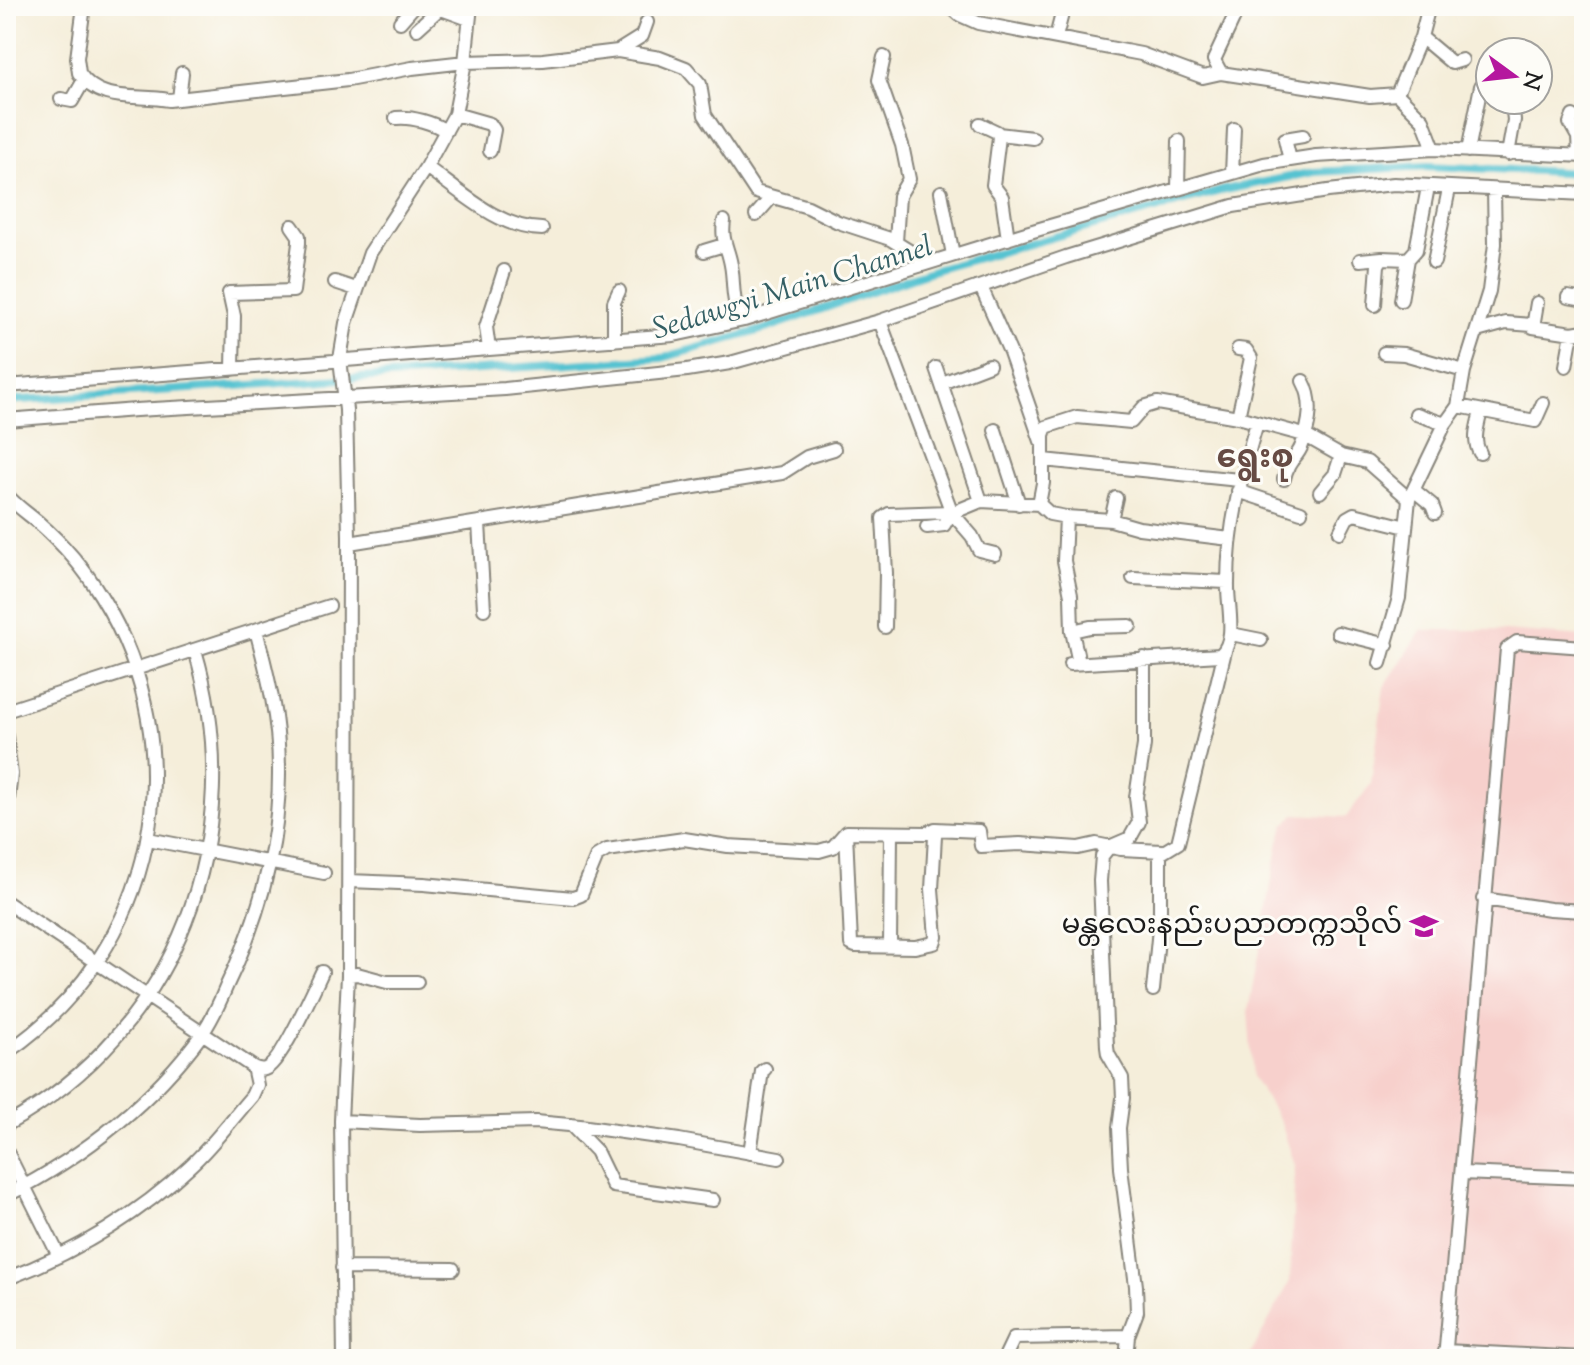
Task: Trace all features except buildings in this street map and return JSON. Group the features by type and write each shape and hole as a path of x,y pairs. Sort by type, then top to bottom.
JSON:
{"street":[{"path":"84,6 77,58 79,73 104,94 179,99 348,80 465,62 543,60 618,51 660,58 693,74 700,84 705,115 710,125 746,172 756,192 808,207 838,222 896,242 929,263"},
{"path":"400,22 414,6"},
{"path":"950,6 960,15 978,23 1141,54 1203,77 1221,73 1361,95 1397,94 1421,117 1434,149"},
{"path":"1397,94 1421,37 1429,6"},
{"path":"344,1359 341,1121 348,975 349,543 342,364 346,323 370,253 426,167 455,114 470,12 436,8 423,26 417,29"},
{"path":"1056,37 1063,10"},
{"path":"1221,73 1214,60 1236,13"},
{"path":"618,51 642,36 647,22"},
{"path":"1421,37 1446,60 1452,63 1462,60"},
{"path":"884,57 879,80 902,145 909,179 899,196 896,242"},
{"path":"179,99 182,73"},
{"path":"61,99 72,101 84,80"},
{"path":"455,114 490,124 494,130 490,151"},
{"path":"1468,151 1475,116"},
{"path":"1508,154 1514,116"},
{"path":"6,386 342,364 674,335 744,320 1178,188 1290,160 1363,152 1434,149 1581,156 1578,137 1570,123 1573,116"},
{"path":"396,118 404,117 446,131"},
{"path":"980,124 998,134 1033,138"},
{"path":"1232,173 1234,129"},
{"path":"998,134 993,185 1002,197 1008,239"},
{"path":"1290,160 1279,138 1303,136"},
{"path":"1178,188 1179,141"},
{"path":"426,167 450,194 531,229 542,229"},
{"path":"6,420 345,395 505,389 687,370 730,363 880,321 1066,257 1233,206 1375,185 1584,194"},
{"path":"1401,300 1408,259 1416,250 1428,187"},
{"path":"1434,262 1449,189"},
{"path":"1380,663 1399,598 1412,495 1445,424 1458,406 1464,371 1489,291 1495,244 1494,190"},
{"path":"941,192 953,255"},
{"path":"756,215 771,198"},
{"path":"724,221 724,245 732,269 732,292 744,320"},
{"path":"233,369 234,316 229,293 293,291 299,243 297,230 292,226"},
{"path":"704,251 724,245"},
{"path":"1375,305 1378,265 1382,258"},
{"path":"1360,260 1408,259"},
{"path":"489,349 486,327 504,271"},
{"path":"335,282 356,289"},
{"path":"981,287 1010,352 1042,443 1044,460 1039,504"},
{"path":"614,340 614,302 619,291"},
{"path":"1568,297 1584,300"},
{"path":"1532,325 1537,303"},
{"path":"880,321 951,513 972,536 979,550 995,554"},
{"path":"1477,331 1506,323 1578,332 1566,366"},
{"path":"1238,349 1246,350 1251,358 1238,417"},
{"path":"1384,353 1404,354 1464,371"},
{"path":"942,383 989,365"},
{"path":"936,368 981,501"},
{"path":"1284,479 1287,463 1302,447 1311,406 1303,381"},
{"path":"1042,443 1044,431 1054,422 1077,417 1131,422 1144,407 1157,403 1238,417 1304,435 1341,456 1367,462 1412,495 1432,505 1435,513"},
{"path":"1458,406 1535,421 1543,403"},
{"path":"1480,453 1476,447 1476,433 1481,411"},
{"path":"1416,414 1445,424"},
{"path":"927,833 935,829 979,831 981,846 1020,844 1055,848 1096,844 1162,851 1178,843 1231,634 1227,582 1230,539 1239,485 1257,423"},
{"path":"995,430 1019,504"},
{"path":"349,543 782,473 807,457 834,449"},
{"path":"1320,492 1337,470 1341,456"},
{"path":"1044,460 1239,485 1301,512"},
{"path":"6,1053 51,1019 98,963 128,906 148,839 153,796 150,726 136,670 109,610 82,569 39,523 8,498"},
{"path":"1111,520 1116,498"},
{"path":"885,627 883,518 889,514 951,513 981,501 1039,504 1050,514 1066,517 1111,520 1139,528 1230,539"},
{"path":"927,527 944,525 951,513"},
{"path":"1340,532 1347,518 1354,514 1406,527"},
{"path":"1066,517 1064,561 1071,595 1074,664 1220,655 1225,651"},
{"path":"479,523 484,609"},
{"path":"1133,578 1227,582"},
{"path":"6,711 329,606"},
{"path":"1072,631 1090,627 1130,626"},
{"path":"6,1196 93,1144 151,1092 202,1033 246,944 261,903 274,850 279,767 276,721 256,630"},
{"path":"1338,633 1387,645"},
{"path":"1231,634 1261,640"},
{"path":"1584,647 1517,642 1507,649 1445,1355 1584,1358"},
{"path":"6,1125 75,1077 126,1025 148,997 174,951 190,913 207,850 214,742 195,650"},
{"path":"1126,1359 1128,1336 1137,1312 1120,1141 1122,1078 1108,1054 1105,1021 1104,920 1100,881 1102,856 1109,847 1130,838 1139,822 1136,797 1144,745 1144,658"},
{"path":"6,736 11,774 6,816"},
{"path":"349,881 424,884 573,898 581,895 597,856 607,850 684,839 728,846 819,851 830,849 846,832 934,833 932,889 935,940 915,947 851,944 846,832"},
{"path":"890,946 891,834"},
{"path":"148,839 324,873"},
{"path":"1153,990 1162,851"},
{"path":"1484,899 1584,911"},
{"path":"6,902 261,1070 273,1064 322,972"},
{"path":"348,975 357,974 387,982 417,982"},
{"path":"6,1279 59,1256 130,1215 191,1165 252,1096 257,1085 253,1067"},
{"path":"750,1153 762,1071 765,1069"},
{"path":"341,1121 420,1125 495,1122 571,1125 779,1158"},
{"path":"571,1125 591,1145 613,1186 713,1200"},
{"path":"6,1150 59,1256"},
{"path":"1462,1173 1584,1178"},
{"path":"342,1268 453,1269"},
{"path":"1004,1359 1014,1338 1128,1336"}],"shaded area":[{"name":"မန္တလေးနည်းပညာတက္ကသိုလ်","path":"1422,630 1492,630 1584,637 1584,1359 1248,1359 1290,1281 1295,1165 1281,1123 1253,1077 1248,1011 1279,841 1284,826 1295,814 1346,817 1371,784 1384,687"}],"waterway":[{"name":"Sedawgyi Main Channel","path":"6,401 662,358 765,329 931,271 1224,190 1314,172 1428,166 1584,173"}],"place":[{"name":"မန္တလေးနည်းပညာတက္ကသိုလ်","path":"1424,926"}],"district":[{"name":"ရွေးစု","path":"1255,459"}]}
